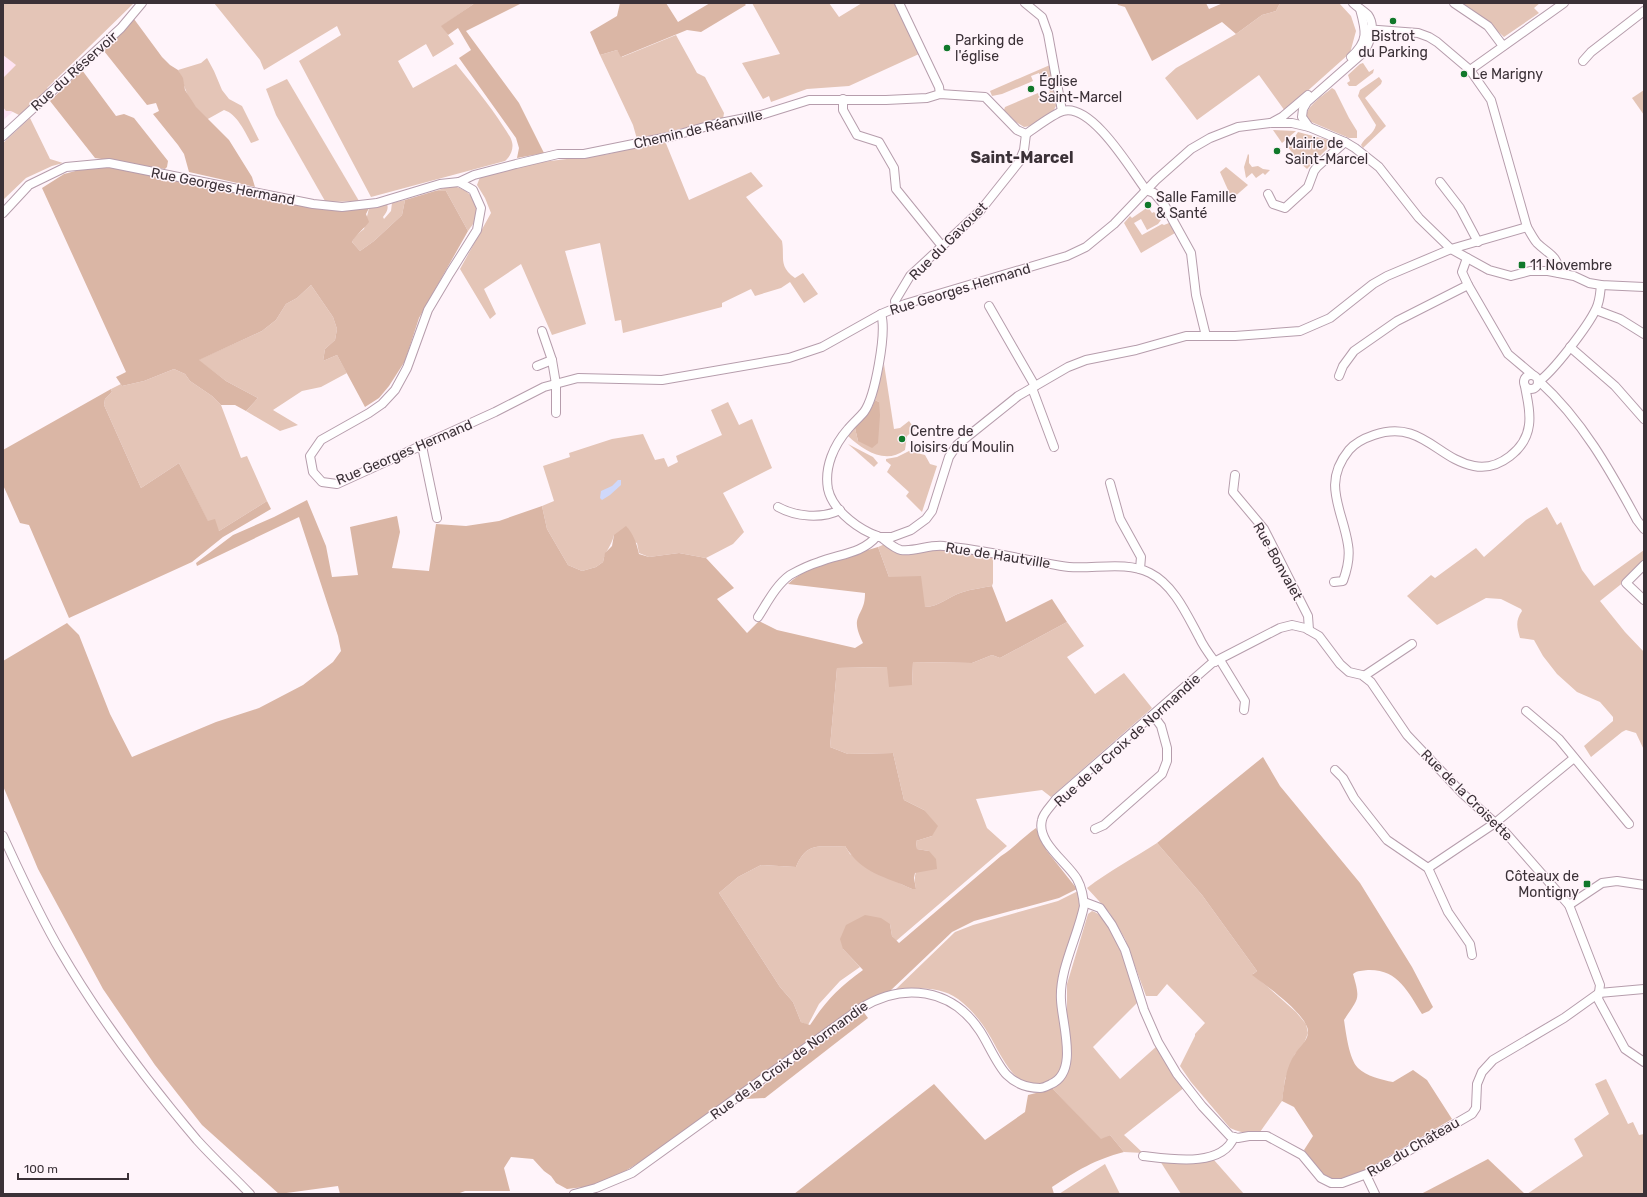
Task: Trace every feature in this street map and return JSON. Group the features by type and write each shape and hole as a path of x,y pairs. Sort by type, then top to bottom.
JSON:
{"street":[{"name":"Rue du Réservoir","path":"3,136 122,28 142,3"},
{"path":"899,3 939,87 940,94"},
{"path":"1025,3 1042,16 1048,34 1062,111"},
{"path":"1309,127 1302,117 1303,109 1307,102 1364,52 1369,44 1368,29 1360,9 1353,3"},
{"path":"1454,3 1488,26 1503,46"},
{"path":"1470,70 1564,3"},
{"path":"1582,61 1591,52 1644,11"},
{"path":"1368,29 1418,33 1429,36 1470,70 1490,100 1527,227 1539,244 1557,261 1558,273"},
{"path":"1270,123 1282,117 1294,108 1358,51 1368,29"},
{"name":"Chemin de Réanville","path":"459,182 474,175 558,154 584,154 673,136 715,124 760,115 809,100 886,100 920,98 940,94 985,97 1017,130 1026,134"},
{"path":"843,99 843,110 857,135 879,142 894,168 896,189 942,246"},
{"path":"1292,123 1291,114 1294,108"},
{"path":"1026,134 1062,111 1072,110 1080,112 1107,137 1146,190 1154,193 1165,206 1190,253 1196,295 1206,336"},
{"name":"Rue Georges Hermand","path":"3,213 29,185 66,167 109,163 313,204 342,207 377,202 440,184 459,182 473,190 481,208 477,230 428,310 407,368 395,390 382,404 321,440 310,456 313,472 322,482 337,484 495,412 544,387 585,378 662,380 789,358 822,347 882,314 896,308 1067,256 1086,247 1114,224 1146,190 1191,149 1210,138 1238,127 1270,123 1292,123 1309,127 1345,142 1379,167 1420,218 1451,249 1489,270 1511,276 1530,271 1548,271 1574,276 1589,283 1644,287"},
{"name":"Rue du Gavouet","path":"896,308 895,301 910,276 980,211 1019,162 1024,150 1026,134"},
{"path":"1268,194 1274,204 1285,208 1308,187 1317,167 1345,142"},
{"path":"1440,182 1460,208 1478,242"},
{"path":"758,617 777,588 790,576 819,562 858,551 871,544 878,537 892,537 911,530 926,519 932,510 949,457 957,445 1018,396 1068,367 1086,360 1136,350 1186,336 1235,336 1300,331 1330,318 1373,284 1387,276 1451,249 1527,227"},
{"path":"1334,582 1343,581 1346,571 1349,546 1335,494 1336,476 1342,459 1350,448 1366,438 1381,433 1399,431 1414,435 1461,462 1475,466 1488,466 1499,463 1510,457 1524,437 1529,424 1528,398 1532,383 1528,375 1532,375 1508,354 1468,285 1462,272 1467,258"},
{"path":"1339,376 1343,366 1354,351 1397,321 1468,285"},
{"path":"1532,383 1546,375 1570,347 1596,310 1600,299 1601,285"},
{"path":"989,306 1034,387 1054,447"},
{"path":"1596,310 1620,319 1644,334"},
{"name":"Rue de Hautville","path":"882,314 884,321 883,334 874,386 869,401 864,412 841,438 829,463 827,476 828,490 834,503 840,510 853,523 901,550 941,545 1069,567 1140,569 1163,581 1182,607 1195,628 1199,638 1218,661 1245,701 1244,710"},
{"path":"542,331 552,360 556,384 556,413"},
{"path":"1570,347 1615,386 1644,419"},
{"path":"538,366 552,360"},
{"path":"1519,364 1532,383 1579,424 1596,449 1637,520 1644,529"},
{"path":"422,446 437,518"},
{"name":"Rue Bonvalet","path":"1235,475 1233,492 1264,529 1308,616 1309,630"},
{"path":"1110,483 1120,518 1141,556 1140,569"},
{"path":"778,508 788,512 818,516 830,515 840,510"},
{"path":"1644,565 1626,583 1644,600"},
{"name":"Rue de la Croisette","path":"1218,661 1280,628 1292,625 1305,628 1319,636 1348,672 1364,676 1371,682 1407,735 1462,793 1526,855 1569,904 1600,985 1598,999 1626,1049 1644,1062"},
{"path":"1364,676 1412,644"},
{"name":"Rue de la Croix de Normandie","path":"574,1194 596,1188 632,1173 861,1008 875,999 890,994 907,992 921,993 949,1000 968,1015 980,1030 1006,1075 1018,1084 1030,1088 1042,1088 1056,1082 1065,1071 1068,1053 1060,990 1082,918 1084,902 1083,892 1077,879 1047,843 1041,831 1042,818 1056,799 1218,661"},
{"path":"1526,711 1559,739 1629,824"},
{"path":"1095,830 1104,825 1162,774 1167,761 1167,748 1161,726 1153,715"},
{"path":"1428,868 1494,823 1574,758"},
{"path":"1336,770 1344,778 1354,798 1387,840 1428,868 1448,912 1470,944 1472,955"},
{"path":"3,836 24,881 61,952 99,1014 142,1074 198,1142 250,1194"},
{"path":"1569,904 1602,883 1617,881 1644,884"},
{"path":"1084,902 1100,908 1112,925 1126,950 1144,1010 1158,1042 1177,1074 1216,1121 1230,1136 1234,1137 1231,1145 1213,1156 1181,1160 1143,1156"},
{"path":"1599,993 1644,989"},
{"name":"Rue du Château","path":"1234,1137 1267,1136 1302,1155 1321,1178 1331,1184 1342,1183 1366,1175 1472,1114 1476,1108 1477,1084 1482,1072 1493,1060 1564,1018 1599,993"},
{"path":"1366,1175 1375,1194"}],"shaded area":[{"path":"3,3 134,3 47,88 49,91 26,111 19,115 11,111 6,111 3,107 3,78 16,65 3,55"},
{"path":"214,3 475,3 442,26 454,44 433,57 426,44 398,61 413,88 456,64 498,118 510,136 512,150 510,155 505,161 371,197 299,61 341,35 337,26 264,70 260,60"},
{"path":"475,3 522,3 466,31 519,103 544,153 517,158 519,148 516,138 459,58 471,50 458,28 448,35 441,26"},
{"path":"620,3 666,3 678,22 710,3 744,3 746,5 701,32 687,30 621,57 617,50 600,55 590,32 617,16"},
{"path":"752,3 829,3 839,17 862,3 894,3 919,54 849,86 807,89 771,102 769,96 763,99 742,63 780,54"},
{"path":"1117,3 1206,3 1209,9 1223,3 1280,3 1276,11 1262,15 1236,34 1222,22 1152,61 1125,7 1118,5"},
{"path":"1280,3 1339,3 1351,16 1356,31 1350,53 1285,111 1259,75 1197,120 1165,78 1176,68 1236,34 1262,15 1276,11"},
{"path":"1461,3 1540,3 1534,8 1539,13 1504,37"},
{"path":"134,19 162,57 178,70 183,78 185,90 196,107 229,140 252,177 255,187 189,172 184,154 153,114 159,111 156,103 147,105 104,51"},
{"path":"676,35 697,73 705,77 724,113 723,119 637,139 633,125 600,55 617,50 622,57"},
{"path":"3,55 44,86 3,120"},
{"path":"207,58 222,90 229,99 242,106 259,140 251,143 237,119 229,112 224,110 206,120 190,99 178,70 201,63"},
{"path":"1363,63 1369,72 1374,69 1373,73 1356,86 1349,86 1347,83 1350,81 1348,75"},
{"path":"1050,65 1056,106 1054,110 1043,120 1033,125 1024,127 1016,122 1004,110 1005,107 1038,93 1041,98 1050,92 1048,87 1052,85 1049,77 1045,79 1042,74 1039,75 1039,73 1031,76 1033,81 1002,94 992,96 990,91"},
{"path":"82,70 116,116 124,114 134,118 168,161 165,169 95,158 50,101"},
{"path":"1379,77 1382,81 1381,84 1365,98 1386,126 1363,148 1361,145 1376,125 1358,96 1360,90"},
{"path":"287,79 359,201 325,201 276,115 266,89"},
{"path":"1332,88 1335,90 1357,131 1357,138 1349,138 1309,121 1306,117 1309,108"},
{"path":"1644,90 1644,115 1632,98"},
{"path":"30,118 50,159 63,163 52,166 26,178 3,200 3,143"},
{"path":"1273,130 1296,131 1282,143"},
{"path":"1298,132 1328,140 1327,149 1307,169 1298,161 1288,147"},
{"path":"665,141 689,200 751,172 763,186 746,197 782,241 783,261 786,270 795,278 803,273 818,294 804,303 790,282 781,288 755,296 751,289 722,303 722,307 623,333 621,320 615,321 600,243 565,251 586,324 552,335 521,264 484,289 496,314 490,319 460,269 491,213 485,198 477,185 480,177 533,163 609,154 636,146"},
{"path":"1248,154 1249,163 1252,167 1258,166 1263,169 1270,170 1265,175 1263,173 1256,178 1252,173 1246,178 1244,167"},
{"path":"103,166 120,168 320,208 351,210 369,208 366,214 369,222 352,242 360,251 374,241 402,215 405,200 435,191 446,191 468,231 419,318 405,361 389,386 379,398 365,407 337,355 323,361 325,349 335,340 337,329 333,317 311,285 297,298 286,304 276,320 262,331 199,360 226,381 258,398 246,411 235,405 221,405 212,396 190,381 185,374 174,369 144,381 122,386 116,377 126,372 42,188 64,174"},
{"path":"1226,167 1248,185 1232,199 1220,172"},
{"path":"451,186 467,192 474,200 476,205 477,211 475,219 468,231 446,191 435,191"},
{"path":"405,200 402,215 374,241 360,251 352,242 355,236 364,229 369,208 387,204 388,206 383,217 384,219 391,211 392,203"},
{"path":"1148,207 1152,213 1154,212 1161,220 1158,224 1147,230 1141,219 1134,223 1142,235 1162,224 1164,225 1169,223 1175,233 1141,253 1124,223 1130,216 1132,218"},
{"path":"311,285 333,317 337,329 335,340 325,349 323,361 337,355 347,373 321,387 302,391 273,410 298,425 280,431 246,411 258,398 226,381 198,360 262,331 276,320 286,304 297,298"},
{"path":"884,364 894,429 900,428 909,421 915,429 907,436 905,450 890,456 882,456 867,451 848,436 855,428 858,441 879,402 875,400"},
{"path":"174,369 185,374 190,381 212,396 221,405 241,458 247,456 267,501 219,531 208,522 179,463 141,488 104,405 105,399 112,392 111,389 121,384 122,386 144,381"},
{"path":"111,389 112,392 105,399 104,405 141,488 179,463 208,521 215,519 219,531 267,501 271,509 223,537 192,562 69,618 29,525 20,523 3,485 3,450"},
{"path":"875,400 879,402 880,415 878,443 872,448 858,441 855,428 872,407"},
{"path":"728,402 739,425 752,419 772,468 723,493 744,532 733,544 706,558 679,553 649,557 639,553 637,543 614,535 603,562 596,567 582,571 568,565 547,529 542,506 554,501 543,466 570,457 569,453 612,439 643,434 655,460 664,458 668,467 678,462 676,456 722,435 711,410"},
{"path":"848,444 873,457 878,463 874,467"},
{"path":"909,451 925,455 930,464 937,466 922,512 906,496 909,492 887,472 891,465 886,461 886,459 897,457"},
{"path":"307,500 326,546 332,577 358,575 350,527 397,516 400,532 392,568 429,571 436,524 466,526 499,521 542,506 547,529 568,565 582,571 596,567 603,562 605,553 612,546 614,535 626,526 631,532 639,554 649,557 679,553 706,558 734,588 717,599 747,633 759,621 777,630 855,648 863,643 858,632 857,621 864,602 865,593 788,584 808,570 819,565 878,547 889,577 921,576 925,607 930,607 963,592 992,586 1006,622 1052,599 1067,622 1000,658 992,655 972,663 913,662 912,685 889,687 887,667 837,668 830,747 848,754 893,753 904,800 924,810 938,826 932,836 916,841 917,849 929,851 936,859 937,869 915,873 914,878 916,889 912,889 875,873 859,863 845,846 822,846 810,849 805,853 800,858 796,867 761,865 738,877 719,893 780,987 793,1002 801,1022 810,1025 834,995 847,982 863,970 843,949 840,939 846,925 865,915 881,918 890,924 892,936 899,943 1036,828 1047,851 1077,889 1059,898 974,921 952,932 890,991 865,1002 795,1050 654,1153 619,1175 593,1186 567,1189 556,1183 551,1176 533,1159 511,1157 504,1168 510,1191 465,1191 457,1194 340,1194 338,1186 279,1194 202,1125 155,1065 103,989 38,869 3,786 3,661 67,623 79,635 110,714 132,757 216,722 259,708 303,685 333,662 341,651 338,636 299,517 197,566 196,563 233,535 274,517"},
{"path":"1547,507 1557,525 1561,522 1582,570 1594,586 1644,550 1644,563 1625,581 1600,601 1625,632 1644,652 1644,750 1636,733 1626,730 1591,757 1584,746 1613,721 1613,717 1600,702 1577,692 1557,674 1543,656 1534,640 1520,638 1517,624 1518,618 1522,611 1521,609 1501,599 1486,598 1437,625 1407,596 1431,575 1435,578 1476,548 1484,557 1526,520"},
{"path":"885,544 909,553 940,549 993,555 992,586 963,592 930,607 925,607 889,577 878,547"},
{"path":"1067,622 1084,646 1067,657 1095,694 1124,673 1152,708 1051,797 1042,790 976,799 987,828 1007,846 896,941 892,936 890,924 843,949 860,967 840,981 819,1004 808,1025 801,1022 793,1002 780,987 719,893 738,877 761,865 796,867 800,858 805,853 810,849 822,846 845,846 850,854 901,884 912,889 916,889 915,877 917,868 929,851 917,849 916,841 932,836 924,810 904,800 893,753 848,754 830,747 837,668 888,667 912,685 913,662 972,663 992,655 1000,658"},
{"path":"1263,757 1280,786 1360,883 1412,967 1433,1007 1429,1011 1422,1014 1407,990 1401,983 1387,973 1368,970 1358,971 1353,974 1357,989 1357,999 1344,1020 1348,1046 1355,1064 1361,1071 1379,1079 1393,1082 1413,1070 1427,1080 1452,1119 1359,1174 1338,1181 1328,1180 1318,1170 1304,1150 1313,1136 1294,1107 1282,1101 1287,1070 1292,1059 1306,1039 1308,1033 1307,1026 1302,1018 1286,1001 1252,975 1257,971 1202,895 1157,843"},
{"path":"1157,843 1202,895 1257,971 1253,974 1296,1012 1306,1024 1308,1033 1303,1046 1295,1054 1285,1079 1282,1101 1260,1132 1245,1133 1230,1128 1191,1082 1180,1066 1195,1034 1205,1023 1167,984 1157,996 1146,996 1125,939 1109,912 1087,888"},
{"path":"1078,891 1080,900 1079,912 1057,988 1057,1007 1065,1054 1064,1063 1058,1075 1050,1081 1042,1085 1038,1085 1025,1083 1017,1078 1003,1060 988,1033 978,1019 958,999 936,990 912,988 896,989 955,932 973,925 1058,901"},
{"path":"1092,911 1100,916 1108,925 1121,950 1139,1001 1093,1047 1120,1079 1157,1046 1185,1087 1124,1135 1143,1153 1124,1152 1110,1135 1101,1140 1051,1087 1065,1077 1070,1067 1072,1055 1067,1021 1067,984 1088,914"},
{"path":"862,1010 868,1018 765,1098 746,1099"},
{"path":"1606,1079 1628,1124 1633,1122 1639,1135 1644,1134 1644,1194 1527,1194 1583,1156 1574,1139 1609,1114 1595,1084"},
{"path":"934,1084 985,1140 1025,1112 1028,1095 1051,1087 1101,1139 1110,1135 1124,1152 1095,1162 1070,1175 1052,1187 1054,1194 794,1194"},
{"path":"1488,1159 1525,1194 1421,1194"},
{"path":"1214,1160 1244,1194 1181,1194 1160,1161"},
{"path":"1105,1164 1120,1194 1059,1194"}],"water":[{"path":"618,480 621,480 621,485 602,500 600,498 601,491 612,486"}],"place":[{"name":"Bistrot du Parking","path":"1393,21"},
{"name":"Parking de l'église","path":"947,48"},
{"name":"Le Marigny","path":"1464,74"},
{"name":"Église Saint-Marcel","path":"1031,89"},
{"name":"Mairie de Saint-Marcel","path":"1277,151"},
{"name":"Salle Famille & Santé","path":"1148,205"},
{"name":"11 Novembre","path":"1522,265"},
{"name":"Centre de loisirs du Moulin","path":"902,439"},
{"name":"Côteaux de Montigny","path":"1587,884"}],"district":[{"name":"Saint-Marcel","path":"1022,157"}]}
